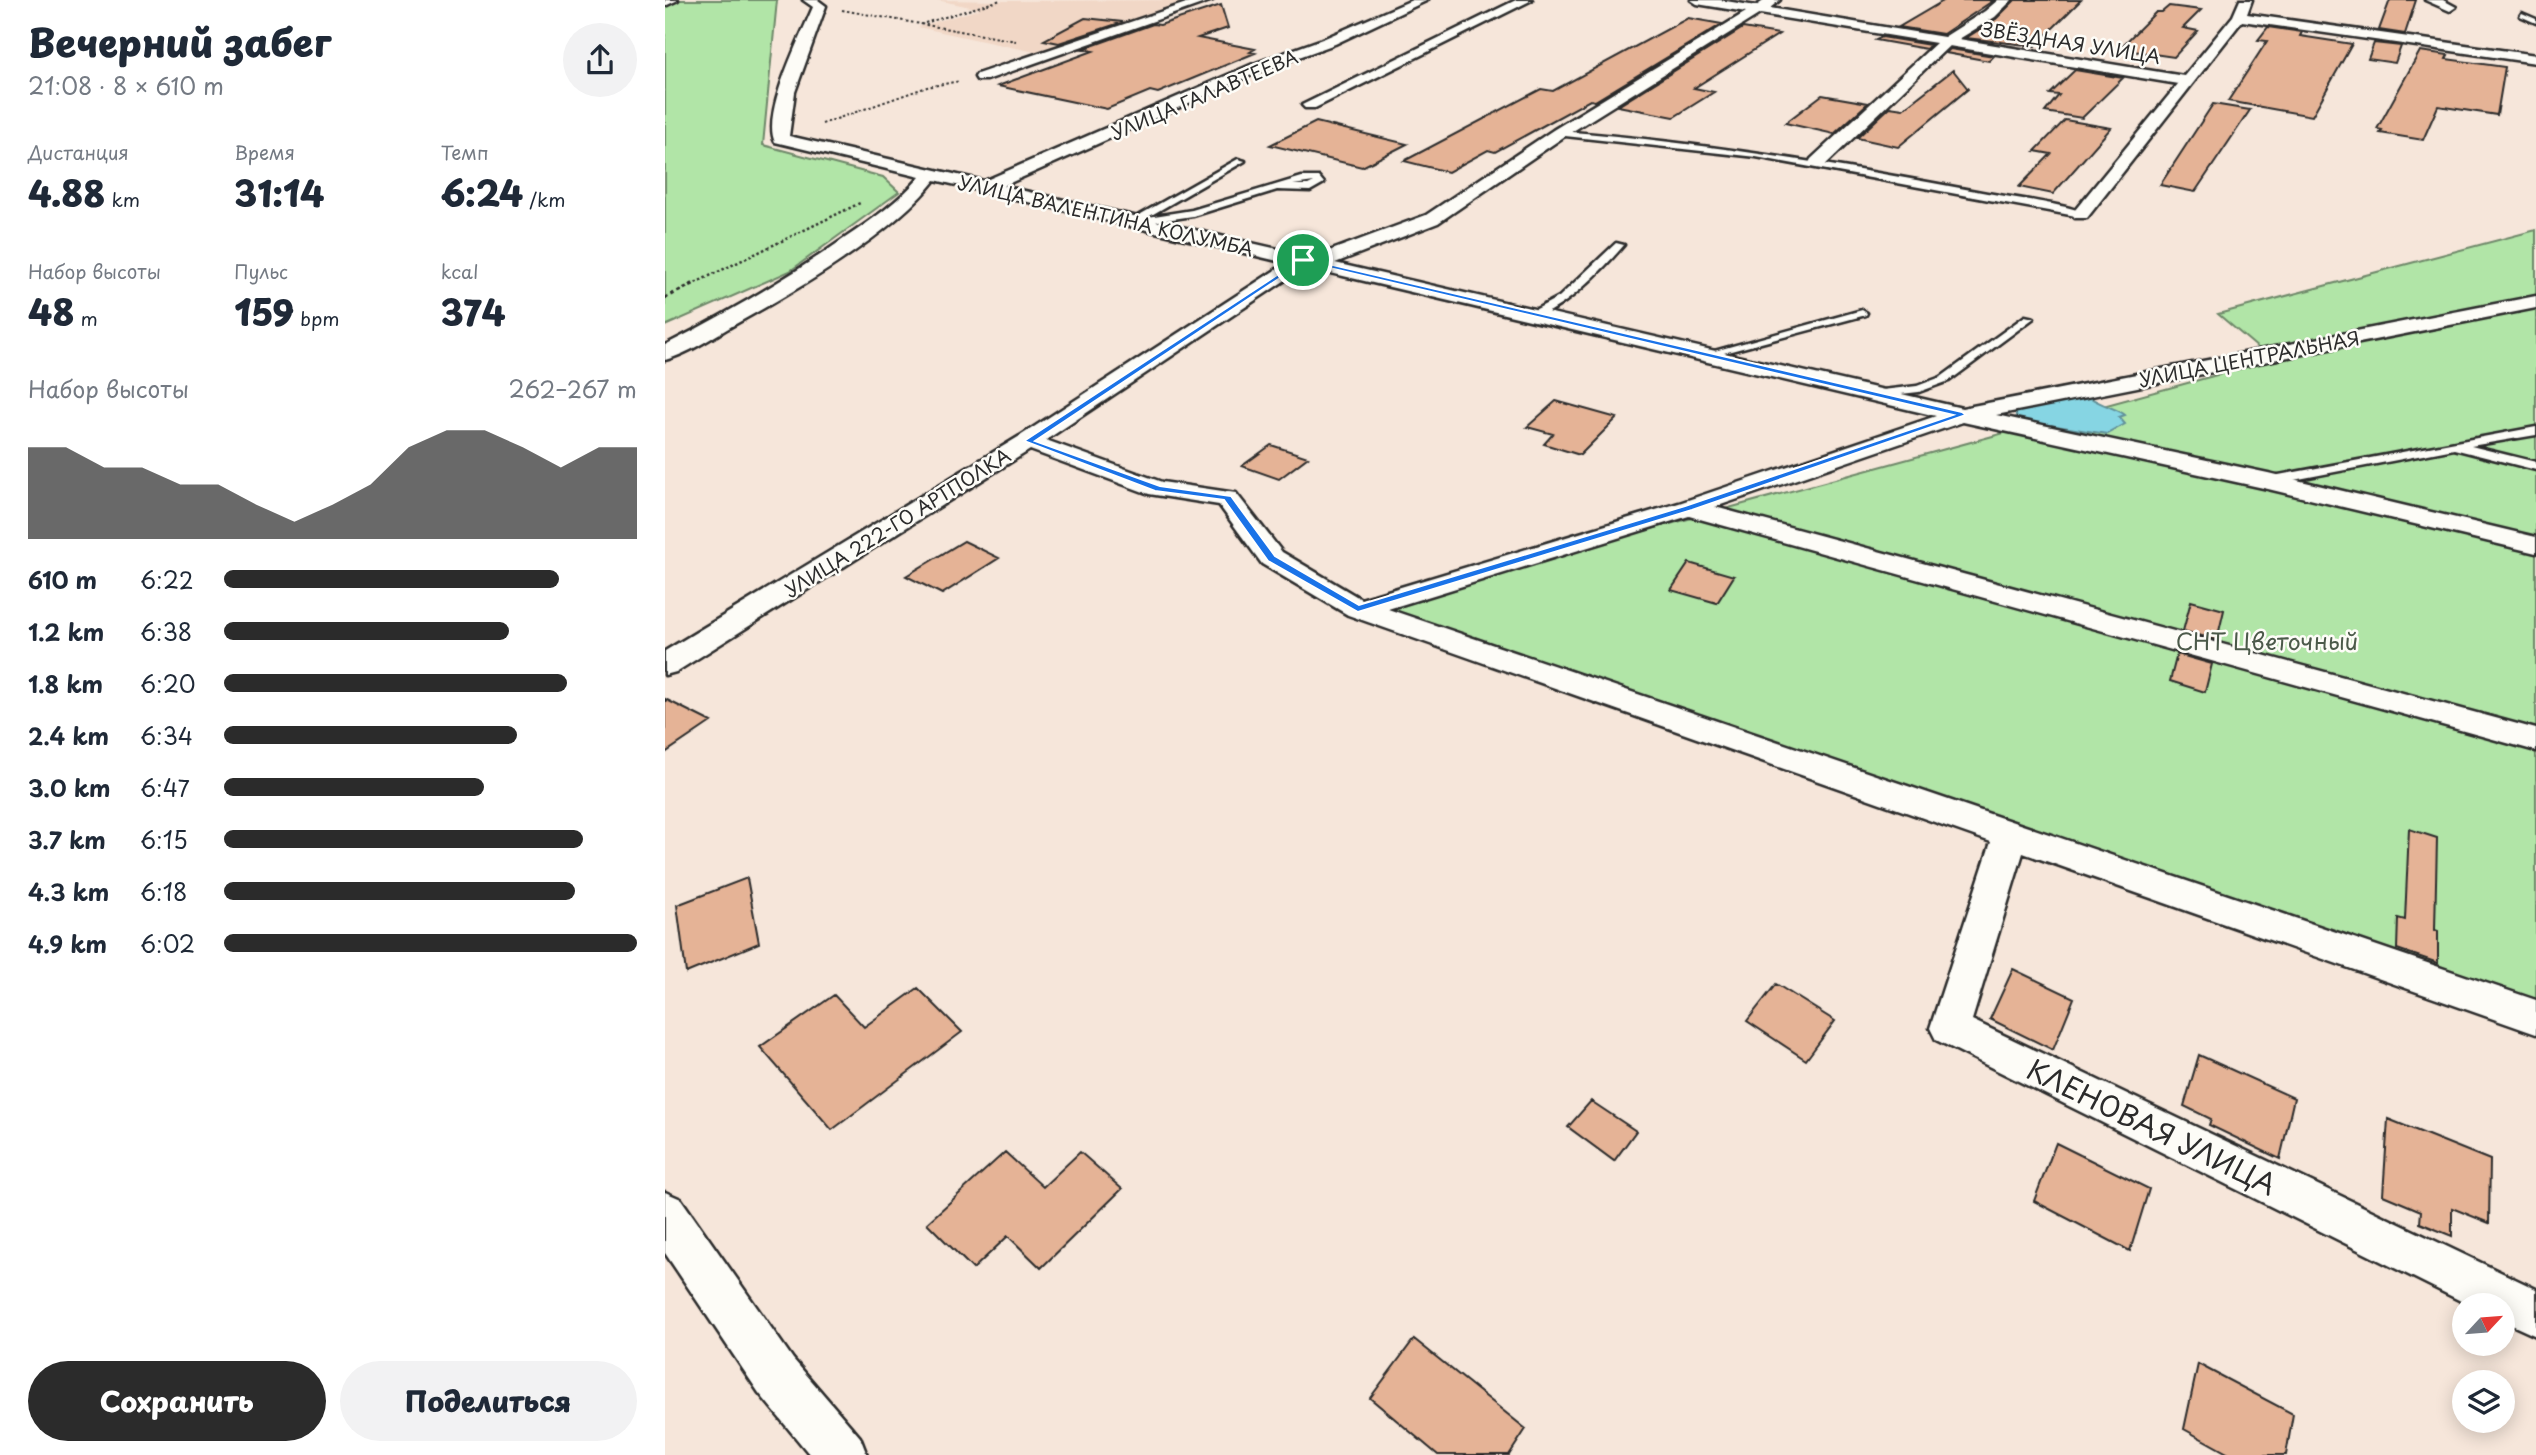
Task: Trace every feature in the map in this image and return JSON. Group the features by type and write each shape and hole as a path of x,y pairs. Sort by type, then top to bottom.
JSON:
{"street":[{"path":"665,2 672,0"},
{"path":"982,77 1207,0"},
{"name":"УЛИЦА ГАЛАВТЕЕВА","path":"986,187 1258,67 1330,41 1422,0"},
{"path":"1310,105 1526,0"},
{"name":"ЗВЁЗДНАЯ УЛИЦА","path":"1697,0 2189,81"},
{"name":"УЛИЦА 222-ГО АРТПОЛКА","path":"665,665 1028,441 1310,261 1432,219 1559,133 1774,0"},
{"path":"1817,163 1947,41 2006,0"},
{"path":"2081,215 2239,17 2246,0"},
{"path":"2431,0 2451,8"},
{"path":"781,139 779,129 815,3"},
{"path":"2239,17 2536,59"},
{"name":"УЛИЦА ВАЛЕНТИНА КОЛУМБА","path":"781,139 1962,415 2268,481 2536,545"},
{"path":"665,353 756,306 828,261 899,209 931,174"},
{"name":"УЛИЦА ЦЕНТРАЛЬНАЯ","path":"1358,608 1688,508 1962,415 2536,302"},
{"path":"1028,441 1159,489 1227,498 1272,558 1358,608 2536,1017"},
{"path":"1688,508 2536,740"},
{"name":"КЛЕНОВАЯ УЛИЦА","path":"2011,835 1950,1028 2536,1312"},
{"path":"665,1214 776,1376 842,1455"}],"lane":[{"path":"2522,15 2536,21"},
{"path":"1559,133 1609,136 1817,163 2081,215"},
{"path":"1132,222 1241,161"},
{"path":"1132,222 1193,213 1279,188"},
{"path":"1532,315 1563,299 1619,245"},
{"path":"1705,355 1862,313"},
{"path":"1874,394 1919,389 1945,379 2029,318"},
{"path":"2268,481 2454,444 2536,431"},
{"path":"2454,444 2536,466"}],"path":[{"path":"815,3 924,24 1001,0"},
{"path":"781,139 927,87 982,77"},
{"path":"665,298 858,204 905,168"}],"shaded area":[{"path":"937,0 1200,0 1044,54 918,27 980,9"}],"green space":[{"path":"665,0 777,0 763,145 883,177 899,192 790,271 665,326"},
{"name":"СНТ Цветочный","path":"2536,230 2536,1018 1358,609 2272,360 2218,314"}],"water":[{"path":"2091,398 2125,415 2119,417 2125,424 2107,434 2017,420 2015,410"}],"building":[{"path":"1945,0 1994,0 1943,34 1899,27"},
{"path":"2015,0 2081,0 2035,46 1966,38 1996,19"},
{"path":"2390,0 2416,0 2405,34 2379,30"},
{"path":"1221,5 1228,28 1198,38 1255,49 1250,52 1255,53 1158,93 1150,91 1107,109 998,86 1093,51 1083,49 1153,24 1160,25"},
{"path":"2169,6 2201,10 2183,28 2198,31 2174,57 2119,49 2156,12 2162,12"},
{"path":"1085,18 1123,22 1059,43 1044,40"},
{"path":"1688,18 1722,24 1595,101 1590,100 1495,152 1488,150 1448,172 1404,161 1541,89 1553,91"},
{"path":"2268,27 2302,32 2300,36 2352,44 2312,116 2228,101 2267,41 2258,40"},
{"path":"1743,28 1779,34 1694,88 1714,92 1674,117 1618,106"},
{"path":"1882,37 1930,45 1926,49 1876,40"},
{"path":"2374,43 2401,46 2395,63 2368,59"},
{"path":"1950,49 1994,56 1989,61 1946,53"},
{"path":"2420,51 2448,55 2446,59 2505,67 2497,115 2438,106 2423,140 2380,133 2382,130 2377,129"},
{"path":"1953,70 1968,89 1898,147 1857,138 1890,107 1903,109"},
{"path":"2075,70 2123,78 2082,118 2045,112 2059,95 2050,94"},
{"path":"1822,95 1868,103 1834,134 1785,123"},
{"path":"2213,104 2250,110 2195,192 2160,185"},
{"path":"2065,120 2111,128 2053,194 2019,187 2051,154 2035,151"},
{"path":"1316,122 1407,144 1362,167 1270,145"},
{"path":"1556,401 1617,418 1580,455 1544,444 1553,434 1527,427"},
{"path":"1271,445 1308,457 1279,479 1242,466"},
{"path":"964,541 999,558 942,594 906,576"},
{"path":"1689,563 1734,576 1717,603 1671,590"},
{"path":"2191,601 2224,610 2217,640 2183,631"},
{"path":"2177,654 2212,664 2205,692 2170,681"},
{"path":"665,699 711,722 665,753"},
{"path":"2409,829 2437,838 2435,930 2438,931 2438,963 2397,949 2398,918 2405,920"},
{"path":"747,878 759,943 686,973 677,905"},
{"path":"2013,969 2074,998 2053,1050 1990,1019"},
{"path":"1776,984 1835,1021 1806,1060 1747,1021"},
{"path":"918,988 962,1032 832,1130 760,1047 834,995 864,1027"},
{"path":"2199,1055 2294,1098 2280,1159 2209,1125 2211,1119 2184,1106"},
{"path":"1591,1101 1636,1131 1614,1161 1568,1127"},
{"path":"2388,1119 2490,1160 2489,1223 2452,1208 2452,1236 2420,1223 2421,1211 2383,1195"},
{"path":"2056,1143 2149,1189 2130,1251 2034,1201"},
{"path":"1005,1152 1043,1187 1080,1152 1122,1189 1041,1268 1008,1236 973,1269 927,1223"},
{"path":"1414,1339 1526,1429 1509,1455 1438,1455 1370,1398"},
{"path":"2198,1364 2293,1414 2286,1455 2231,1455 2184,1429"}],"route":[{"path":"1303,260 1962,415 1688,508 1358,608 1272,558 1227,498 1159,489 1028,441 1303,260"}]}
